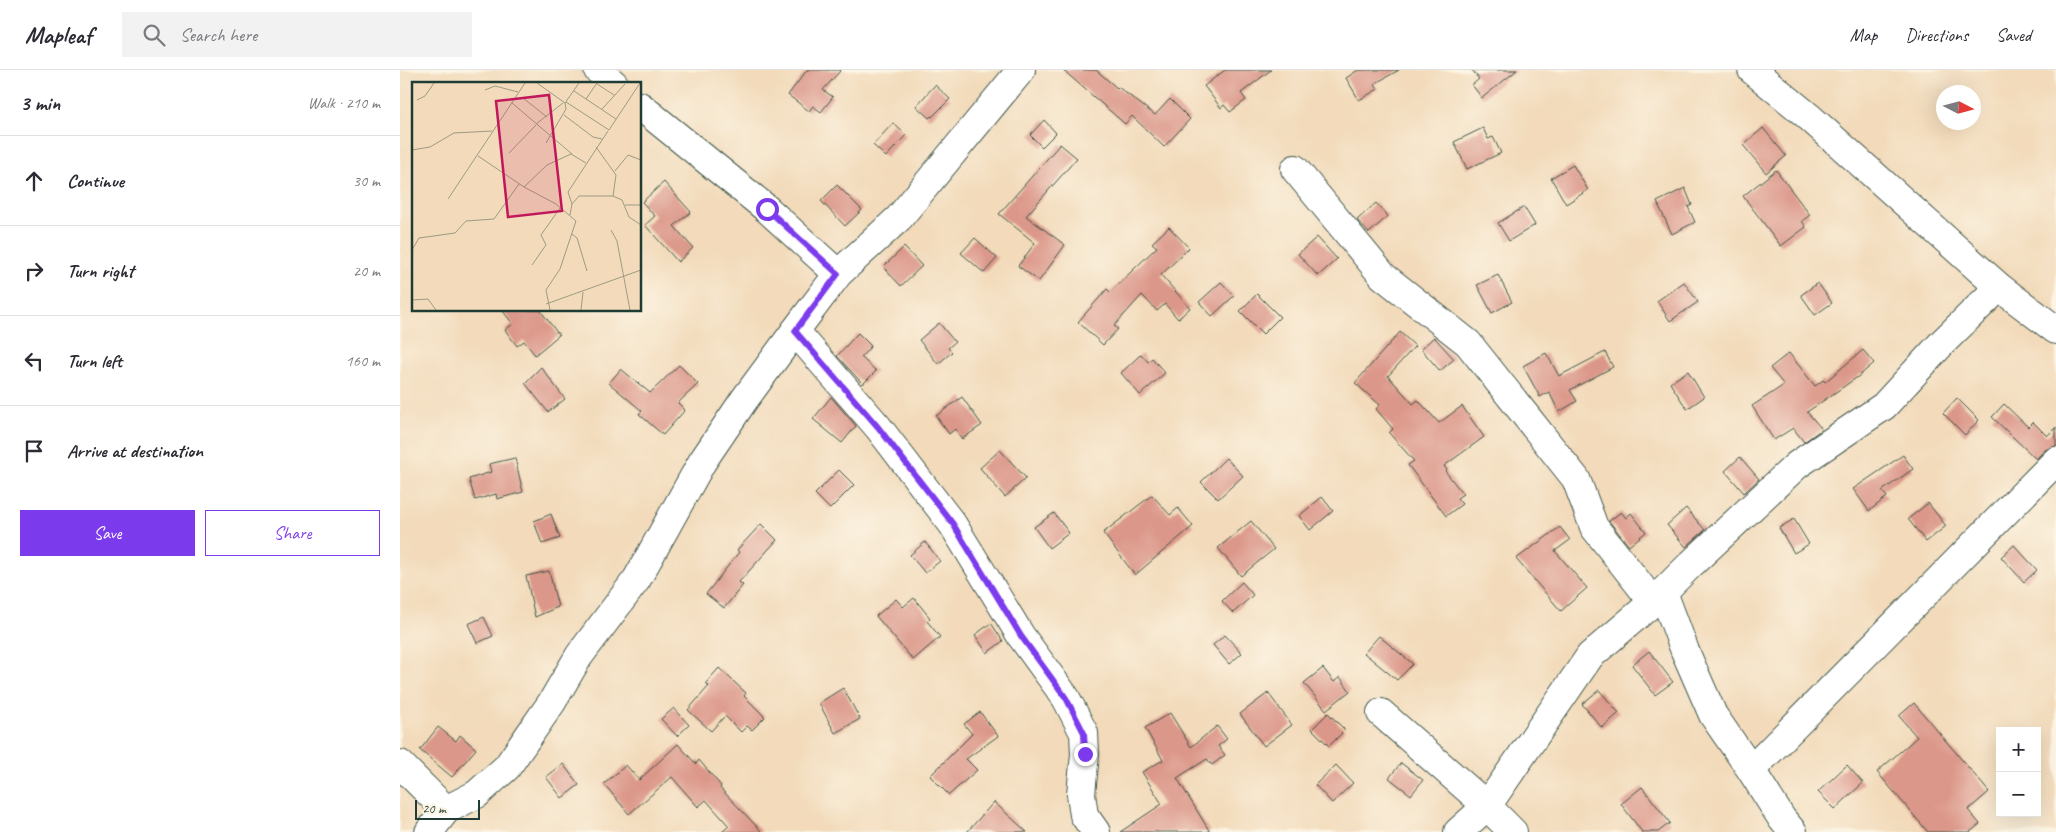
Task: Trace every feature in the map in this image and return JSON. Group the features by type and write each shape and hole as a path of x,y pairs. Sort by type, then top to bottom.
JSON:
{"street":[{"path":"598,70 612,82"},
{"path":"429,832 446,810 477,794 507,767 552,702 579,656 637,579 702,462 744,400 838,274 899,218 1021,70"},
{"path":"1752,70 1808,116 1999,286 2056,330"},
{"path":"641,107 767,209 838,274"},
{"path":"1295,169 1383,276 1468,343 1576,479 1594,527 1658,597 1713,715 1782,819 1793,832"},
{"path":"1458,832 1487,806 1590,656 1658,597 1797,465 1884,406 1943,342 1999,286"},
{"path":"795,331 878,427 953,524 1021,636 1066,698 1084,733 1085,754 1082,801 1084,815 1096,832"},
{"path":"1751,770 2056,461"},
{"path":"1381,713 1487,806 1513,832"},
{"path":"400,764 446,810"}],"building":[{"path":"807,70 841,70 823,90 833,97 821,112 813,106 809,111 788,95"},
{"path":"1063,70 1096,70 1117,88 1155,115 1170,99 1190,119 1164,147 1132,116 1125,124"},
{"path":"1225,70 1271,70 1241,93 1246,100 1230,112 1224,105 1221,108 1204,86"},
{"path":"1358,70 1399,70 1374,84 1378,89 1359,100 1346,78"},
{"path":"1472,70 1517,70 1482,98 1472,85 1479,79"},
{"path":"935,85 950,99 929,118 916,106"},
{"path":"1044,120 1056,133 1042,147 1030,135"},
{"path":"893,123 906,135 886,157 873,145"},
{"path":"1483,128 1488,139 1493,137 1501,153 1467,169 1454,142"},
{"path":"1763,128 1786,156 1766,173 1743,145"},
{"path":"1060,144 1077,158 1026,216 1065,245 1039,281 1018,266 1035,243 999,214"},
{"path":"1573,165 1588,190 1566,204 1551,178"},
{"path":"1776,170 1810,215 1802,221 1806,227 1781,246 1743,196"},
{"path":"664,182 691,212 674,226 693,248 678,262 645,225 655,216 642,202"},
{"path":"837,185 862,210 845,226 821,201"},
{"path":"1685,188 1692,205 1688,207 1695,222 1672,234 1657,202"},
{"path":"1376,203 1388,216 1369,233 1357,220"},
{"path":"1524,207 1535,225 1509,241 1498,223"},
{"path":"1169,227 1189,248 1161,275 1190,308 1178,319 1165,304 1157,311 1142,295 1114,326 1118,329 1103,345 1078,322 1107,289 1110,292 1157,247 1152,243"},
{"path":"1317,237 1337,259 1318,276 1298,254"},
{"path":"975,238 997,258 984,273 961,253"},
{"path":"904,247 922,266 901,286 883,267"},
{"path":"1498,275 1512,302 1492,313 1477,285"},
{"path":"1221,282 1234,296 1212,316 1199,302"},
{"path":"1684,282 1698,302 1670,321 1657,301"},
{"path":"1818,283 1832,303 1815,315 1801,295"},
{"path":"1257,294 1280,317 1263,334 1240,311"},
{"path":"503,311 541,311 559,335 535,355 524,341 517,346 505,330 513,324"},
{"path":"939,323 955,342 948,348 952,352 938,364 919,340"},
{"path":"1400,332 1415,346 1388,376 1413,404 1418,400 1439,423 1462,406 1484,437 1444,466 1447,470 1445,471 1463,494 1457,498 1462,504 1446,516 1408,465 1414,461 1389,433 1393,429 1376,409 1380,405 1355,383"},
{"path":"858,333 871,346 861,357 876,371 863,384 837,356"},
{"path":"1434,337 1454,359 1440,371 1421,349"},
{"path":"1863,350 1874,363 1859,376 1807,412 1822,429 1804,442 1793,428 1774,440 1752,406 1784,385 1770,368 1789,353 1815,386 1823,380 1825,382"},
{"path":"1605,352 1613,367 1570,390 1577,401 1559,412 1549,392 1540,397 1523,366 1546,353 1559,376"},
{"path":"1141,354 1148,362 1152,358 1165,373 1140,395 1121,373"},
{"path":"679,365 698,384 678,403 685,410 663,435 639,414 642,411 609,383 621,369 650,393"},
{"path":"541,367 565,399 548,412 525,383"},
{"path":"1688,371 1704,397 1687,409 1670,383"},
{"path":"831,397 856,426 842,443 813,419"},
{"path":"962,397 982,425 962,439 955,429 949,434 936,416"},
{"path":"1957,398 1979,420 1965,435 1943,413"},
{"path":"2004,404 2028,427 2033,422 2047,436 2056,427 2056,446 2045,450 2036,459 1992,417"},
{"path":"1000,450 1026,478 1005,497 980,468"},
{"path":"1903,455 1913,469 1882,491 1887,497 1869,511 1853,489"},
{"path":"1740,457 1759,479 1744,493 1725,471"},
{"path":"515,458 523,492 497,499 496,494 475,500 469,479 491,472 489,464"},
{"path":"1226,458 1243,476 1218,499 1201,482"},
{"path":"839,470 854,485 830,509 815,494"},
{"path":"1152,495 1170,515 1178,508 1193,526 1135,575 1103,533"},
{"path":"1322,497 1333,511 1310,530 1299,516"},
{"path":"1928,503 1946,526 1926,542 1908,519"},
{"path":"1686,508 1705,530 1686,547 1667,525"},
{"path":"1621,512 1626,518 1631,513 1646,532 1629,546 1609,521"},
{"path":"1054,513 1069,533 1049,548 1034,527"},
{"path":"551,514 560,538 542,544 534,521"},
{"path":"1794,519 1809,544 1794,553 1779,528"},
{"path":"1251,521 1274,549 1241,576 1218,548"},
{"path":"761,524 777,540 739,582 743,585 724,608 706,594 739,552 737,550"},
{"path":"1560,527 1570,540 1555,551 1587,588 1561,611 1516,559"},
{"path":"925,542 940,561 925,573 910,555"},
{"path":"2014,545 2037,570 2024,582 2001,557"},
{"path":"549,571 558,607 535,617 526,576"},
{"path":"1242,582 1253,595 1233,613 1222,601"},
{"path":"914,598 930,618 927,621 940,637 913,660 876,616 896,599 903,607"},
{"path":"484,617 493,636 477,643 468,624"},
{"path":"991,623 1003,641 987,653 975,635"},
{"path":"1225,635 1242,653 1229,664 1213,645"},
{"path":"1379,636 1413,664 1397,680 1364,653"},
{"path":"1649,651 1673,682 1655,695 1632,665"},
{"path":"719,668 746,693 744,696 765,717 752,730 747,726 741,732 725,716 711,731 688,710 709,686 706,683"},
{"path":"1323,668 1334,682 1340,677 1350,691 1326,710 1304,683"},
{"path":"843,688 860,719 835,733 819,703"},
{"path":"1599,690 1619,713 1602,728 1582,704"},
{"path":"1268,693 1292,725 1264,746 1240,714"},
{"path":"1914,703 1989,792 1968,810 1980,824 1970,832 1928,832 1877,772 1917,737 1899,716"},
{"path":"674,708 689,725 677,736 661,719"},
{"path":"980,712 998,736 966,759 977,770 949,795 930,776 972,734 964,724"},
{"path":"1170,713 1191,747 1217,726 1227,739 1218,746 1225,755 1212,765 1207,759 1177,778 1210,832 1120,832 1162,804 1142,772 1163,760 1145,728"},
{"path":"1328,713 1345,730 1329,746 1312,729"},
{"path":"438,727 456,741 460,735 476,749 452,777 420,750"},
{"path":"678,744 696,764 699,760 721,786 720,788 762,832 722,832 729,826 706,800 698,807 672,777 629,814 604,784 626,765 639,780"},
{"path":"1401,763 1423,780 1411,795 1389,778"},
{"path":"563,764 579,785 562,798 546,777"},
{"path":"1336,765 1353,783 1332,803 1315,785"},
{"path":"1847,765 1863,783 1835,809 1818,792"},
{"path":"1642,787 1670,823 1658,832 1642,832 1621,804"},
{"path":"994,802 1027,832 967,832"}],"route":[{"path":"767,209 838,274 795,331 878,427 953,524 1021,636 1066,698 1084,733 1085,754"}]}
